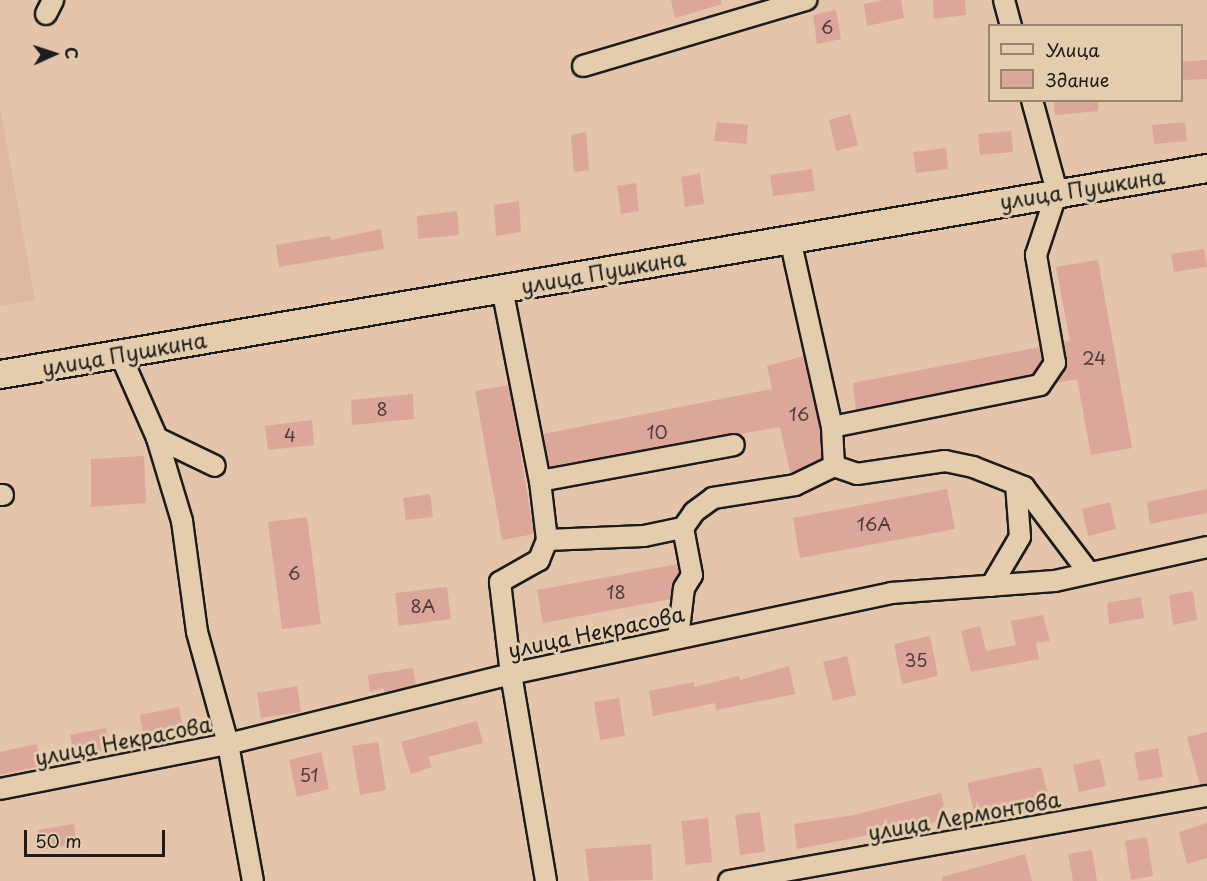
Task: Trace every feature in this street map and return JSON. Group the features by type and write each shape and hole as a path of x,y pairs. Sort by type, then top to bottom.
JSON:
{"main road":[{"name":"улица Пушкина","path":"0,374 1207,168"}],"street":[{"path":"583,66 806,0"},
{"path":"1004,0 1010,24"},
{"path":"832,427 1040,385 1055,363 1036,255 1057,192 1033,102"},
{"path":"790,238 832,427 834,466"},
{"path":"502,288 540,481 547,540 539,560 500,582 511,674 546,881"},
{"path":"120,354 157,438 182,521 197,632 228,744 253,881"},
{"path":"157,438 215,466"},
{"path":"540,481 734,445"},
{"path":"547,540 645,536 683,528 694,512 713,498 795,485 834,466 857,474 945,461 1024,487 1089,573"},
{"path":"991,586 1020,537 1016,484"},
{"path":"678,638 684,588 692,575 683,528"},
{"name":"улица Некрасова","path":"0,789 228,744 511,674 891,593 1054,581 1207,547"},
{"name":"улица Лермонтова","path":"729,881 1207,796"}],"shaded area":[{"path":"0,107 35,300 0,306"}],"building":[{"path":"671,0 721,0 722,4 675,18"},
{"path":"884,0 901,0 904,18 867,26 864,4"},
{"path":"933,0 965,0 966,15 934,19"},
{"path":"836,10 841,39 817,44 813,15"},
{"path":"1207,60 1207,79 1183,80 1183,62"},
{"path":"1054,102 1098,102 1098,111 1055,115"},
{"path":"850,114 858,145 836,151 829,120"},
{"path":"717,122 748,125 746,144 714,141"},
{"path":"1185,122 1187,141 1154,144 1152,125"},
{"path":"1011,131 1013,152 980,155 978,134"},
{"path":"586,132 589,170 574,172 571,135"},
{"path":"946,148 948,169 916,173 913,152"},
{"path":"812,169 815,191 773,196 770,175"},
{"path":"700,173 704,204 685,207 681,177"},
{"path":"636,183 639,211 621,214 617,186"},
{"path":"519,201 521,232 496,236 494,205"},
{"path":"457,211 459,235 418,239 417,216"},
{"path":"381,229 384,249 279,267 276,245 330,236 331,240"},
{"path":"1204,249 1207,267 1174,272 1171,254"},
{"path":"1098,260 1132,448 1091,455 1077,379 1056,383 1067,362 1064,342 1070,341 1056,267"},
{"path":"1040,347 1042,360 1033,374 856,410 853,383"},
{"path":"804,356 820,429 822,459 799,470 790,472 780,427 549,467 543,434 772,389 767,366"},
{"path":"509,385 534,534 502,540 475,391"},
{"path":"413,394 414,419 352,425 351,400"},
{"path":"312,420 314,445 268,450 265,426"},
{"path":"144,456 146,503 91,507 91,459"},
{"path":"947,489 955,529 800,558 793,518"},
{"path":"1207,489 1207,513 1150,524 1147,502"},
{"path":"430,494 433,517 406,520 403,498"},
{"path":"1110,502 1116,529 1088,536 1082,509"},
{"path":"307,517 321,624 282,629 268,522"},
{"path":"678,564 679,573 671,599 543,623 537,590"},
{"path":"447,587 451,619 399,626 395,593"},
{"path":"1193,591 1197,620 1173,625 1169,595"},
{"path":"1141,597 1144,618 1109,624 1107,603"},
{"path":"1043,615 1050,641 1036,643 1039,659 971,672 961,631 980,626 986,651 1016,645 1011,621"},
{"path":"930,636 938,676 902,684 894,644"},
{"path":"847,656 856,695 833,701 823,662"},
{"path":"789,666 795,694 716,710 715,703 653,716 649,691 694,682 694,687 739,676 740,680"},
{"path":"413,668 416,685 385,693 383,688 370,692 368,675"},
{"path":"297,686 301,712 261,718 257,693"},
{"path":"619,698 625,736 600,740 594,702"},
{"path":"179,707 183,729 144,738 140,715"},
{"path":"477,721 483,743 428,757 432,767 411,774 401,742"},
{"path":"106,728 110,749 74,757 70,735"},
{"path":"1207,732 1207,784 1200,785 1187,737"},
{"path":"378,742 386,790 360,795 352,746"},
{"path":"37,744 40,766 0,775 0,752"},
{"path":"1158,748 1163,777 1139,781 1134,753"},
{"path":"321,752 329,789 297,797 289,760"},
{"path":"1100,759 1106,786 1079,792 1073,765"},
{"path":"1041,767 1050,801 975,815 967,783"},
{"path":"941,793 947,820 797,849 794,824 854,815"},
{"path":"760,812 765,852 740,855 735,815"},
{"path":"708,818 712,862 686,865 681,821"},
{"path":"1207,823 1207,858 1187,864 1179,832"},
{"path":"74,824 76,844 41,850 38,830"},
{"path":"1147,837 1153,876 1131,880 1125,841"},
{"path":"651,844 653,880 589,881 585,849"},
{"path":"1092,850 1097,881 1073,881 1068,854"},
{"path":"1025,854 1032,881 942,881 942,877"}]}
